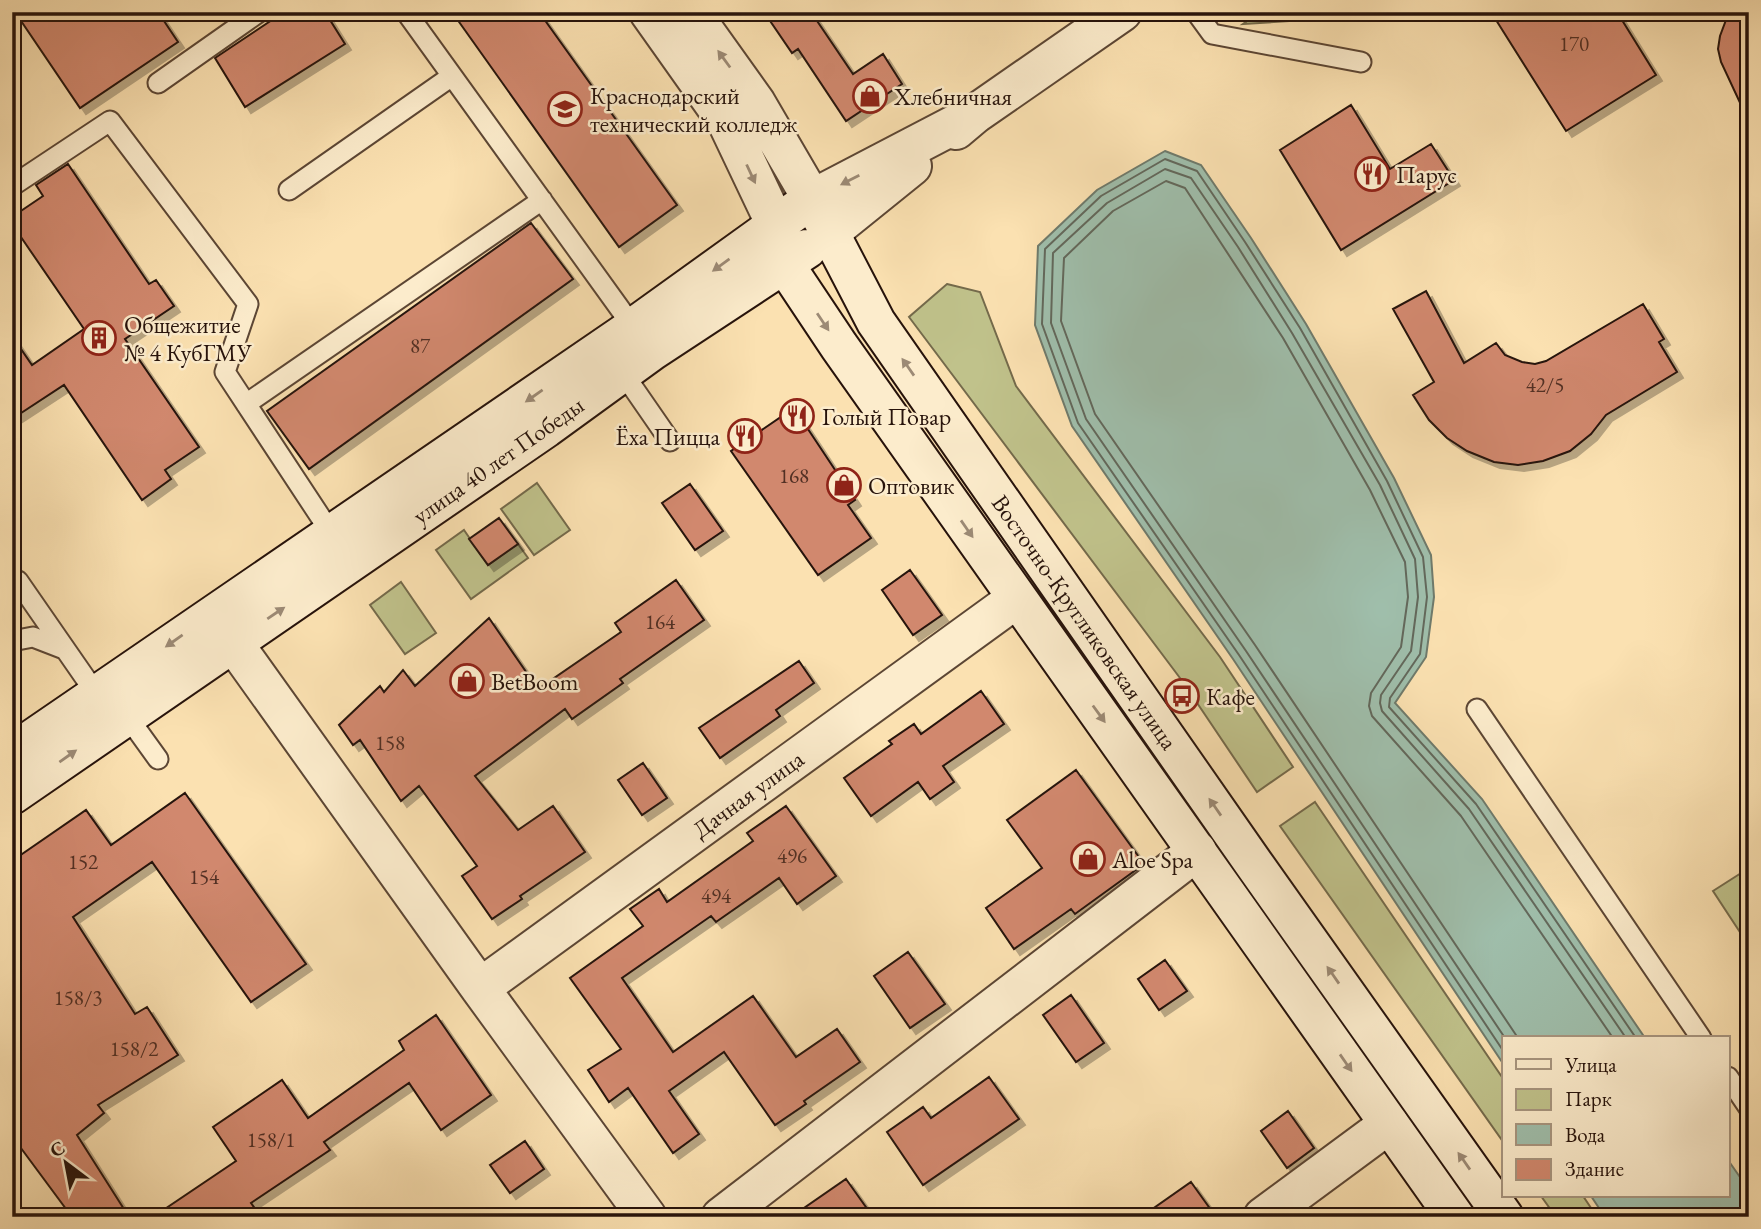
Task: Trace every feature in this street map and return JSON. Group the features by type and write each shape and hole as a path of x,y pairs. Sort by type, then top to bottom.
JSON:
{"main road":[{"name":"Восточно-Кругликовская улица","path":"649,12 727,122 776,225 785,265 1017,599 1198,850 1455,1217"},
{"name":"Восточно-Кругликовская улица","path":"691,12 756,103 812,199 876,322 1504,1217"},
{"name":"улица 40 лет Победы","path":"112,705 636,351 785,265 829,233 975,114 1122,12"},
{"name":"улица 40 лет Победы","path":"636,351 776,225 812,199 975,114"},
{"name":"Дачная улица","path":"480,988 1017,599"},
{"path":"223,628 647,1217"},
{"path":"12,753 112,705"},
{"path":"12,795 112,705"},
{"path":"721,1217 1198,850"},
{"path":"1263,1217 1389,1124"}],"lane":[{"path":"158,83 259,12"},
{"path":"406,12 542,200 636,351 670,441"},
{"path":"1196,12 1212,34 1361,62"},
{"path":"289,191 452,76"},
{"path":"12,186 110,121 248,304 225,372 342,549"},
{"path":"246,404 542,200"},
{"path":"18,581 64,649 158,759"},
{"path":"12,640 33,637 64,649"},
{"path":"1477,709 1700,1036"},
{"path":"1730,1080 1749,1108"}],"green space":[{"path":"1260,12 1374,12 1368,16 1243,24"},
{"path":"947,284 980,292 1016,386 1220,657 1293,767 1257,792 1183,682 909,317"},
{"path":"537,483 570,530 534,555 501,509"},
{"path":"464,530 488,565 518,544 528,558 471,599 436,550"},
{"path":"401,582 436,633 405,654 370,605"},
{"path":"1315,802 1502,1077 1502,1140 1280,826"},
{"path":"1749,868 1749,946 1713,891"},
{"path":"1542,1198 1584,1198 1597,1217 1556,1217"}],"water":[{"path":"1165,151 1201,165 1251,238 1306,324 1394,478 1431,555 1434,597 1426,657 1395,703 1482,799 1644,1036 1502,1036 1502,1062 1233,659 1072,426 1035,325 1038,246 1097,190"},
{"path":"1730,1163 1749,1190 1749,1217 1605,1217 1592,1198 1730,1198"}],"building":[{"path":"15,12 158,12 178,42 80,108"},
{"path":"284,12 325,12 345,44 245,107 215,58"},
{"name":"Краснодарский технический колледж","path":"452,12 539,12 677,205 619,247"},
{"path":"764,12 811,12 853,74 883,54 902,84 846,121 798,49 792,53"},
{"path":"1491,12 1617,12 1656,75 1566,131"},
{"path":"1729,12 1749,12 1749,122 1721,62 1718,49"},
{"name":"Парус","path":"1351,105 1390,169 1431,144 1454,180 1341,250 1280,150"},
{"name":"Общежитие № 4 КубГМУ","path":"68,164 149,284 156,280 174,306 125,339 199,447 165,470 171,479 142,500 64,385 12,419 12,336 32,365 84,329 12,224 12,217 43,196 36,185"},
{"path":"531,223 573,279 309,469 267,411"},
{"path":"1426,291 1464,363 1496,343 1505,355 1522,362 1535,364 1546,361 1643,304 1664,339 1659,342 1677,372 1606,415 1591,434 1570,451 1543,461 1518,465 1494,462 1467,451 1447,438 1429,420 1413,395 1434,382 1393,309"},
{"path":"794,408 855,500 848,505 871,538 818,575 731,451"},
{"path":"690,484 723,531 695,550 662,503"},
{"path":"499,518 518,544 488,565 469,539"},
{"path":"910,570 942,615 913,635 882,590"},
{"path":"676,580 704,620 620,679 623,683 572,719 565,709 475,776 518,830 553,806 585,852 520,896 522,899 492,919 462,876 477,866 419,786 401,801 360,740 353,745 339,725 380,686 384,692 403,670 415,686 489,618 538,689 621,632 615,623"},
{"path":"799,661 814,683 776,710 780,716 720,758 699,728"},
{"path":"981,691 1004,724 943,766 954,782 930,799 918,782 871,816 844,778 892,744 889,741 914,724 921,734"},
{"path":"643,763 667,798 642,815 618,780"},
{"path":"1076,770 1144,864 1075,914 1071,909 1014,949 986,908 1042,868 1007,820"},
{"path":"185,793 306,964 251,1002 152,862 73,917 135,1014 147,1007 178,1055 98,1105 104,1113 77,1135 129,1217 72,1217 12,1136 12,861 86,810 111,845"},
{"path":"786,806 836,876 797,904 779,878 716,922 711,916 622,978 673,1052 753,996 796,1057 837,1029 860,1062 775,1125 724,1052 669,1091 699,1134 673,1153 628,1088 609,1102 588,1070 621,1049 570,978 643,926 630,909 659,889 667,902 753,841 747,833"},
{"path":"908,952 945,1004 910,1028 874,976"},
{"path":"1165,960 1187,991 1159,1010 1138,979"},
{"path":"1071,995 1104,1043 1076,1062 1043,1015"},
{"path":"436,1015 491,1095 441,1130 409,1083 324,1142 330,1150 251,1203 261,1217 153,1217 236,1161 213,1127 282,1080 308,1118 404,1050 399,1041"},
{"path":"989,1077 1019,1119 923,1185 887,1132 923,1107 931,1118"},
{"path":"1288,1111 1314,1148 1287,1168 1261,1131"},
{"path":"525,1141 544,1169 510,1193 490,1165"},
{"path":"846,1179 873,1217 791,1217"},
{"path":"1191,1182 1216,1217 1141,1217"}],"place":[{"name":"Хлебничная","path":"870,96"},
{"name":"Краснодарский технический колледж","path":"565,109"},
{"name":"Парус","path":"1372,174"},
{"name":"Общежитие № 4 КубГМУ","path":"99,338"},
{"name":"Голый Повар","path":"797,416"},
{"name":"Ёха Пицца","path":"745,436"},
{"name":"Оптовик","path":"844,485"},
{"name":"BetBoom","path":"467,681"},
{"name":"Кафе","path":"1182,696"},
{"name":"Aloe Spa","path":"1088,859"}]}
